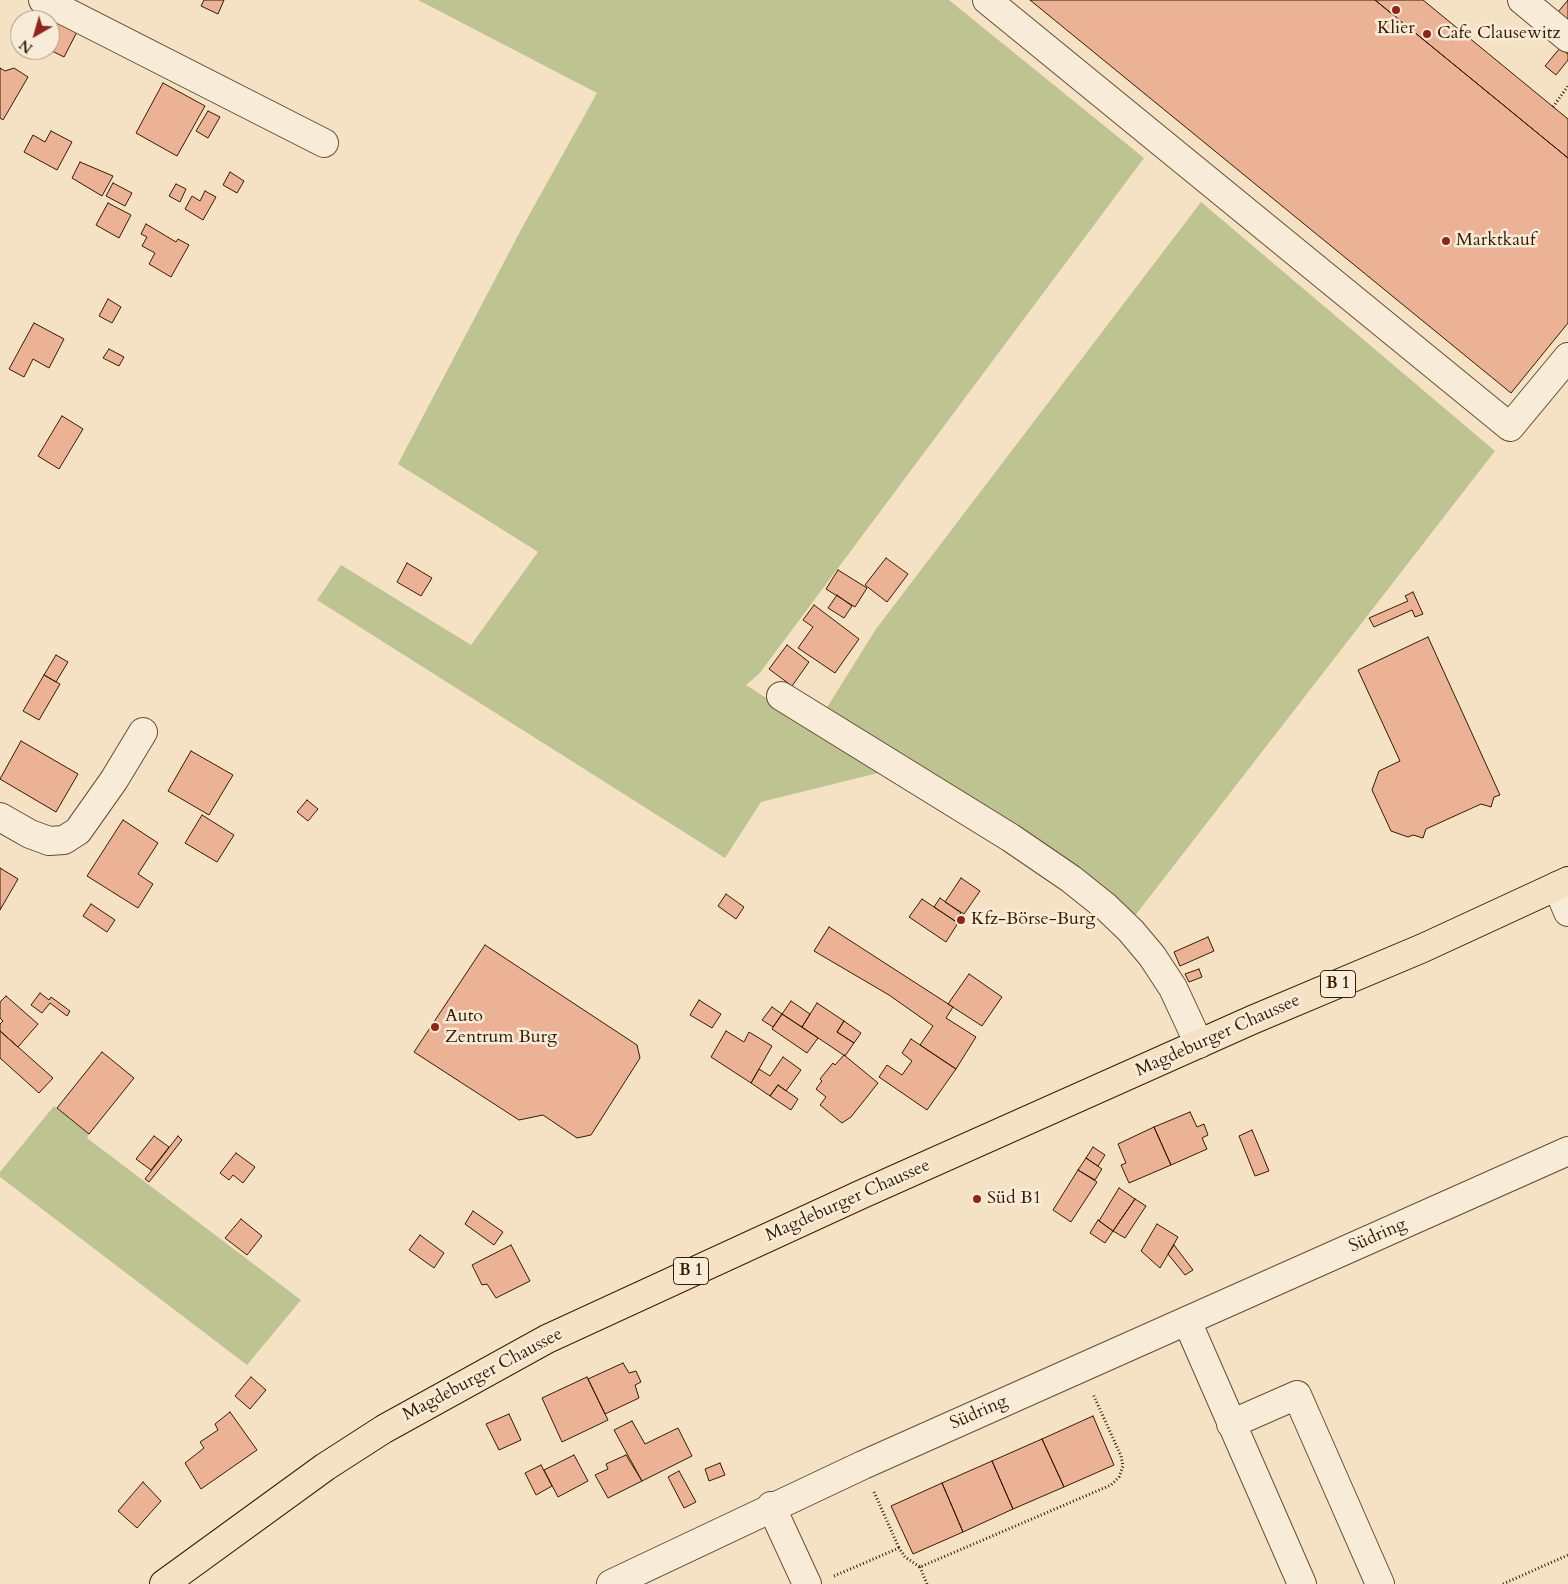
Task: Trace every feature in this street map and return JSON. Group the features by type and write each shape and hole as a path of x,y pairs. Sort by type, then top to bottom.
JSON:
{"main road":[{"name":"Magdeburger Chaussee","path":"164,1584 325,1467 384,1428 547,1339 824,1211 1199,1044 1423,948 1563,884"}],"street":[{"path":"43,0 324,143"},
{"path":"987,0 1510,427 1568,357"},
{"path":"1522,0 1568,38"},
{"path":"781,696 1010,838 1106,907 1152,956 1173,988 1199,1044"},
{"path":"0,817 30,834 49,841 64,840 78,831 114,780 143,732"},
{"path":"1563,884 1568,912"},
{"name":"Südring","path":"611,1584 771,1506 1081,1366 1187,1321 1568,1151"},
{"path":"1187,1321 1302,1584"},
{"path":"1231,1424 1297,1395 1380,1584"},
{"path":"771,1506 819,1580"}],"path":[{"path":"1553,106 1568,86"},
{"path":"920,1567 1111,1485 1119,1477 1123,1466 1122,1456 1081,1366"},
{"path":"863,1465 899,1548 905,1557 920,1567 927,1584"},
{"path":"819,1580 899,1548"},
{"path":"1503,1584 1568,1555"}],"green space":[{"path":"418,0 949,0 1144,158 759,674 746,685 882,772 761,802 725,858 317,600 341,565 471,645 538,552 398,464 523,226 597,93"},
{"path":"1201,202 1495,451 1134,917 826,709 876,629"},
{"path":"54,1106 89,1134 87,1138 301,1300 247,1365 0,1177 0,1172"}],"building":[{"path":"204,0 224,0 218,14 201,6"},
{"name":"Marktkauf","path":"1030,0 1375,0 1568,158 1568,323 1511,393"},
{"path":"1375,0 1423,0 1568,119 1568,158"},
{"path":"1568,0 1568,18 1567,19 1558,12"},
{"path":"60,18 79,28 64,57 60,55"},
{"path":"1560,48 1568,54 1568,60 1556,75 1545,66"},
{"path":"0,68 5,71 14,68 28,77 3,120 0,118"},
{"path":"163,83 205,106 177,156 136,133"},
{"path":"208,111 220,117 208,138 196,131"},
{"path":"51,131 72,142 57,170 24,152 33,135 45,142"},
{"path":"80,162 113,176 102,196 72,178"},
{"path":"230,172 244,181 237,193 223,185"},
{"path":"113,183 132,193 125,206 106,196"},
{"path":"176,184 186,189 180,202 169,196"},
{"path":"205,191 216,197 203,220 185,209 192,196 200,201"},
{"path":"108,203 131,215 119,238 96,225"},
{"path":"146,224 176,242 178,239 189,245 171,277 149,264 155,253 142,246 147,237 141,234"},
{"path":"108,299 121,307 112,323 99,316"},
{"path":"34,323 64,339 49,368 33,359 24,377 9,369"},
{"path":"109,349 124,357 119,366 103,358"},
{"path":"62,416 83,429 59,469 38,456"},
{"path":"886,558 908,574 887,602 865,585"},
{"path":"407,563 432,578 421,596 397,582"},
{"path":"838,570 867,588 855,607 826,589"},
{"path":"1413,592 1423,614 1415,617 1412,610 1374,627 1369,618 1408,601 1405,596"},
{"path":"837,595 852,606 844,618 828,608"},
{"path":"814,605 859,639 835,673 798,648 813,627 803,620"},
{"path":"1428,637 1500,795 1494,797 1491,807 1481,804 1426,829 1423,838 1413,835 1408,837 1391,831 1372,790 1379,771 1400,761 1358,670"},
{"path":"787,645 809,662 792,686 769,669"},
{"path":"56,655 68,662 56,682 44,675"},
{"path":"44,675 60,684 39,720 23,711"},
{"path":"21,741 78,774 56,812 0,779"},
{"path":"191,751 233,775 209,815 168,791"},
{"path":"307,800 318,809 308,821 297,812"},
{"path":"202,815 234,835 217,862 185,843"},
{"path":"123,820 158,843 138,874 153,884 138,908 87,876"},
{"path":"0,868 18,879 0,910"},
{"path":"961,878 980,891 964,914 945,902"},
{"path":"726,894 744,907 736,919 718,906"},
{"path":"940,898 961,913 955,921 934,907"},
{"path":"922,899 958,923 946,942 909,917"},
{"path":"91,904 115,920 107,932 83,916"},
{"path":"829,927 953,1007 946,1018 976,1037 956,1069 920,1045 933,1026 889,995 814,951"},
{"path":"1208,937 1214,951 1180,966 1174,952"},
{"path":"485,945 637,1045 640,1058 591,1135 577,1138 543,1115 519,1120 414,1052"},
{"path":"1199,969 1202,977 1189,982 1185,974"},
{"path":"969,974 1002,997 982,1026 948,1004"},
{"path":"40,993 49,1000 51,997 70,1011 67,1016 50,1003 42,1013 31,1005"},
{"path":"6,996 38,1024 18,1047 0,1031 0,1024 3,1021 0,1018 0,1002"},
{"path":"699,1000 721,1014 712,1028 690,1015"},
{"path":"791,1001 810,1014 802,1027 782,1014"},
{"path":"817,1003 844,1021 837,1032 854,1043 845,1056 802,1027"},
{"path":"772,1007 782,1014 773,1027 762,1020"},
{"path":"782,1014 818,1038 807,1053 772,1029"},
{"path":"844,1021 861,1033 854,1043 837,1032"},
{"path":"0,1031 53,1078 39,1093 0,1058"},
{"path":"726,1031 744,1042 749,1032 772,1046 751,1083 711,1057"},
{"path":"911,1039 956,1069 927,1110 879,1077 887,1065 902,1075 912,1061 902,1053"},
{"path":"102,1052 134,1078 89,1134 57,1108"},
{"path":"844,1055 878,1083 851,1117 842,1123 820,1105 826,1097 816,1089 822,1081 820,1079 833,1063 835,1065"},
{"path":"783,1057 801,1070 786,1091 778,1085 770,1096 751,1083 759,1069 770,1076"},
{"path":"778,1085 798,1099 791,1110 770,1096"},
{"path":"1190,1112 1197,1127 1204,1124 1208,1135 1202,1138 1207,1149 1171,1165 1154,1127"},
{"path":"1154,1127 1171,1165 1129,1183 1121,1165 1126,1163 1118,1144"},
{"path":"1252,1130 1269,1171 1255,1176 1239,1136"},
{"path":"154,1136 169,1147 151,1170 136,1159"},
{"path":"178,1136 182,1140 149,1182 145,1179"},
{"path":"1093,1147 1105,1155 1098,1166 1086,1158"},
{"path":"236,1153 255,1167 243,1183 233,1175 229,1180 220,1173"},
{"path":"1086,1158 1102,1169 1095,1180 1078,1170"},
{"path":"1078,1170 1097,1182 1071,1222 1053,1210"},
{"path":"1119,1188 1135,1199 1113,1231 1099,1221"},
{"path":"1135,1199 1146,1206 1125,1238 1113,1231"},
{"path":"473,1211 503,1232 494,1245 465,1224"},
{"path":"241,1219 262,1236 247,1255 225,1238"},
{"path":"1098,1220 1113,1231 1105,1243 1090,1233"},
{"path":"1157,1224 1178,1237 1160,1268 1141,1251"},
{"path":"420,1235 444,1253 434,1268 409,1250"},
{"path":"511,1245 530,1281 496,1298 487,1284 482,1285 472,1265"},
{"path":"1174,1245 1193,1270 1185,1275 1168,1254"},
{"path":"623,1363 629,1373 636,1371 641,1382 635,1385 639,1398 605,1414 588,1379"},
{"path":"251,1377 266,1390 250,1409 235,1396"},
{"path":"587,1377 608,1420 562,1442 542,1398"},
{"path":"230,1412 257,1450 201,1489 185,1463 204,1448 200,1442 218,1430 215,1424"},
{"path":"509,1414 521,1440 499,1450 486,1424"},
{"path":"1093,1416 1114,1465 1064,1487 1042,1439"},
{"path":"632,1421 645,1444 678,1428 692,1456 642,1481 614,1430"},
{"path":"1042,1439 1064,1487 1013,1509 992,1461"},
{"path":"574,1455 588,1481 558,1497 544,1470"},
{"path":"626,1455 642,1481 608,1498 595,1475 608,1469 606,1464"},
{"path":"992,1461 1013,1509 963,1532 942,1483"},
{"path":"720,1463 725,1475 709,1481 705,1469"},
{"path":"541,1465 552,1486 536,1495 525,1473"},
{"path":"679,1471 696,1502 684,1508 668,1477"},
{"path":"143,1482 161,1501 137,1528 118,1511"},
{"path":"942,1483 963,1532 913,1554 891,1506"}],"place":[{"name":"Klier","path":"1396,10"},
{"name":"Cafe Clausewitz","path":"1427,34"},
{"name":"Marktkauf","path":"1446,241"},
{"name":"Kfz-Börse-Burg","path":"961,920"},
{"name":"Auto Zentrum Burg","path":"435,1027"},
{"name":"Süd B1","path":"977,1199"}]}
